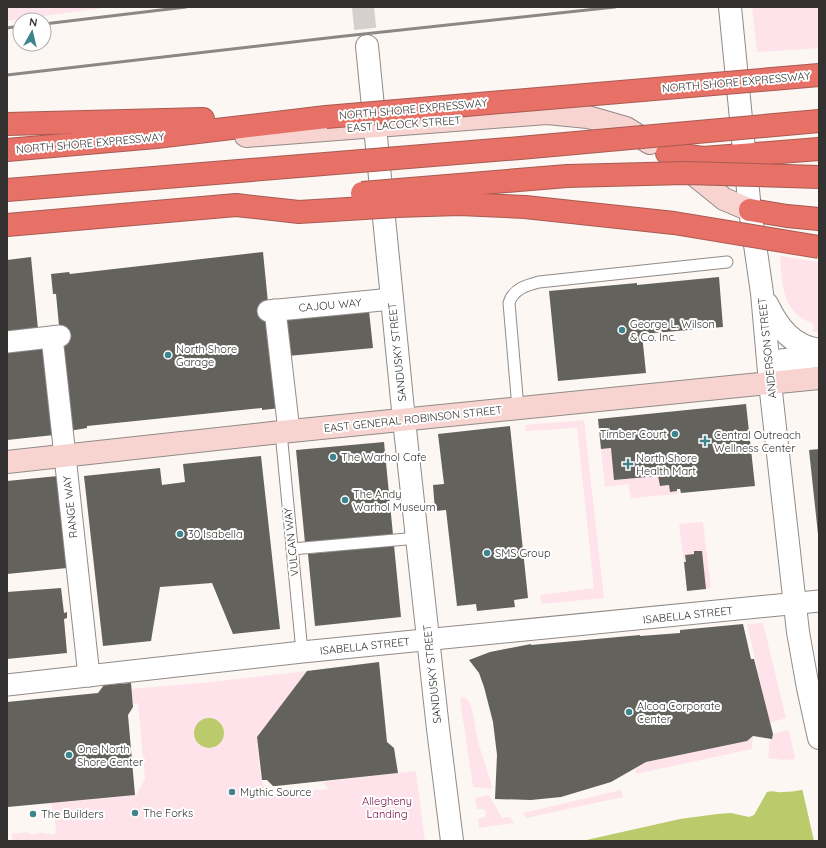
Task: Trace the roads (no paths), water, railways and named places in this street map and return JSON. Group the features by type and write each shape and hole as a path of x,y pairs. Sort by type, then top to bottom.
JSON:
{"highway":[{"name":"NORTH SHORE EXPRESSWAY","path":"7,150 156,137 326,117 819,75"},
{"path":"7,124 87,121 326,117"},
{"path":"7,190 512,149 819,121"},
{"path":"667,153 703,158 819,149"},
{"path":"7,225 567,176 686,173 819,177"},
{"path":"236,205 299,212 459,204 525,207 674,223 819,246"},
{"path":"750,210 819,219"}],"main road":[{"name":"EAST LACOCK STREET","path":"7,154 547,113 588,117 626,128 667,153 724,199 750,210"},
{"name":"EAST GENERAL ROBINSON STREET","path":"7,462 518,408 770,372 819,378"}],"street":[{"name":"ANDERSON STREET","path":"730,7 750,210 762,293 802,657 819,738"},
{"name":"SANDUSKY STREET","path":"367,46 404,420 438,729 452,841"},
{"path":"762,293 774,319 782,330 793,340 810,348 819,350"},
{"name":"CAJOU WAY","path":"272,310 392,299"},
{"name":"VULCAN WAY","path":"272,310 285,432"},
{"name":"RANGE WAY","path":"7,342 56,337 65,456 88,676"},
{"name":"EAST GENERAL ROBINSON STREET","path":"770,372 819,356"},
{"name":"ISABELLA STREET","path":"7,685 302,652 819,601"}],"lane":[{"path":"518,408 509,303 513,294 518,290 539,282 727,262"},
{"name":"VULCAN WAY","path":"285,432 292,549 302,652"},
{"path":"292,549 418,538"}],"tunnel":[{"path":"363,7 367,46"}],"railway":[{"path":"52,23 186,7"},
{"path":"7,75 615,7"},
{"path":"7,28 12,27"}],"place":[{"name":"George L. Wilson & Co. Inc.","path":"622,330"},
{"name":"North Shore Garage","path":"168,355"},
{"name":"Timber Court","path":"675,434"},
{"name":"Central Outreach Wellness Center","path":"705,441"},
{"name":"The Warhol Cafe","path":"333,457"},
{"name":"North Shore Health Mart","path":"628,464"},
{"name":"The Andy Warhol Museum","path":"345,500"},
{"name":"30 Isabella","path":"180,534"},
{"name":"SMS Group","path":"487,553"},
{"name":"Alcoa Corporate Center","path":"629,712"},
{"name":"One North Shore Center","path":"69,755"},
{"name":"Mythic Source","path":"232,792"},
{"name":"The Forks","path":"135,813"},
{"name":"The Builders","path":"33,814"}],"park label":[{"name":"Allegheny Landing","path":"387,807"}]}
